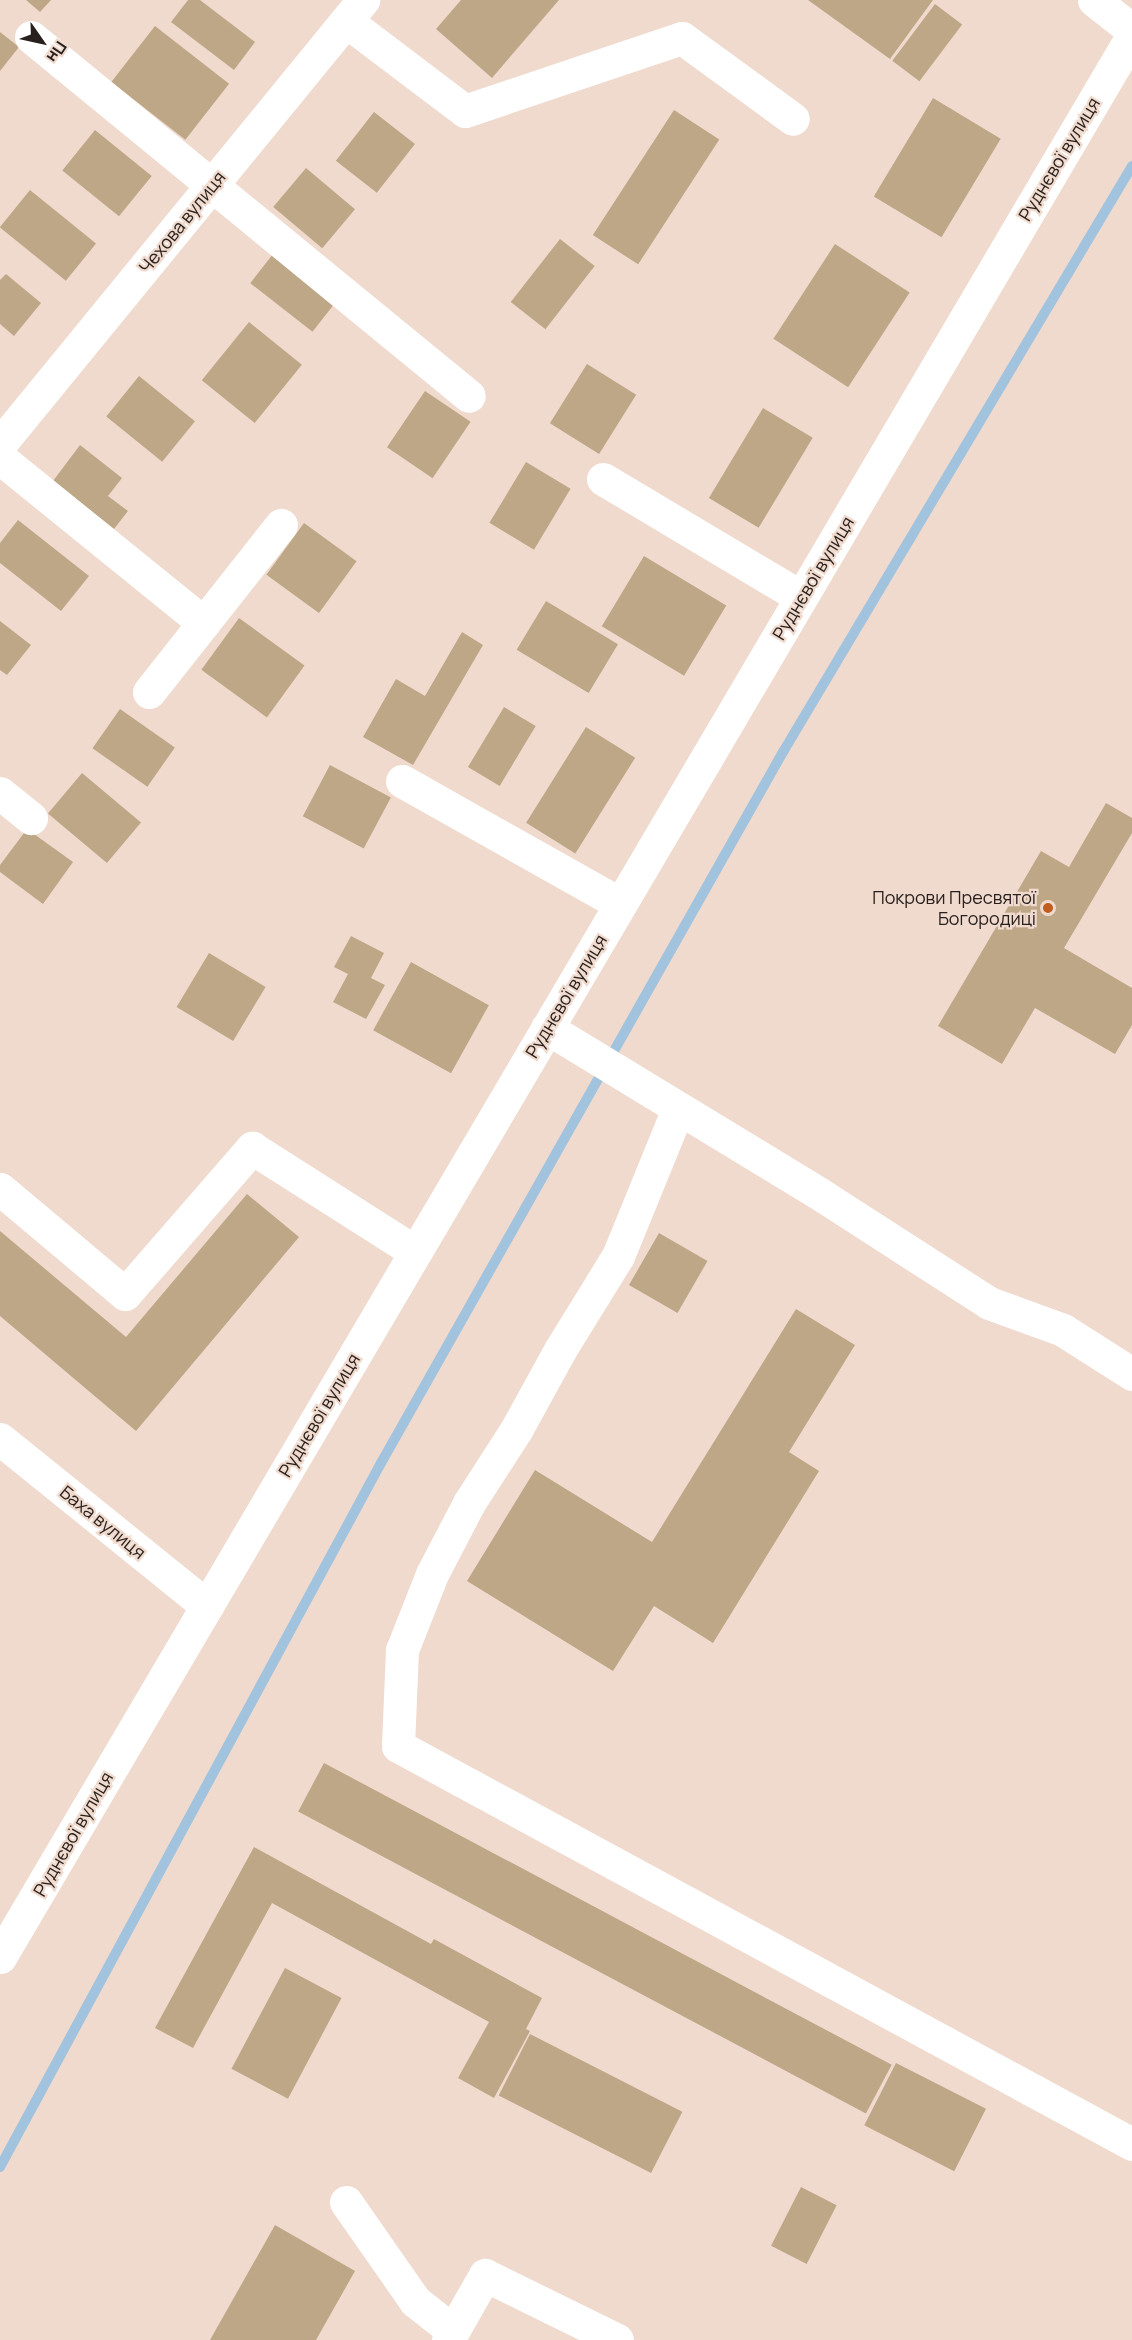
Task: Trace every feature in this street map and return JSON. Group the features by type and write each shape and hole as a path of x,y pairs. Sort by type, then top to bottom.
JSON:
{"street":[{"path":"1094,0 1132,30"},
{"path":"355,11 465,111 682,38 793,119"},
{"name":"Чехова вулиця","path":"0,444 355,11"},
{"name":"Руднєвої вулиця","path":"4,1939 207,1606 1132,36"},
{"path":"31,37 469,396"},
{"path":"0,458 204,623"},
{"path":"603,480 801,597"},
{"path":"149,692 281,525"},
{"path":"402,781 620,904"},
{"path":"0,793 31,818"},
{"path":"547,1028 989,1303 1063,1330 1132,1374"},
{"path":"678,1109 618,1256 560,1350 516,1430 469,1503 432,1574 402,1650 398,1746 1132,2144"},
{"path":"0,1189 125,1294 252,1148 415,1252"},
{"name":"Баха вулиця","path":"0,1439 207,1606"},
{"path":"346,2202 415,2301 451,2335 485,2276 617,2340"}],"building":[{"path":"26,0 51,0 40,12"},
{"path":"188,0 200,0 255,42 234,70 171,22"},
{"path":"461,0 559,0 492,78 436,29"},
{"path":"808,0 933,0 890,59"},
{"path":"935,4 962,24 919,81 892,61"},
{"path":"155,26 229,84 185,140 111,82"},
{"path":"0,32 19,47 0,71"},
{"path":"933,98 1001,139 941,237 874,197"},
{"path":"674,110 719,139 638,264 593,235"},
{"path":"374,112 415,144 377,193 336,161"},
{"path":"95,130 152,176 119,216 62,170"},
{"path":"306,168 355,209 322,248 273,207"},
{"path":"30,190 96,243 66,281 0,227"},
{"path":"560,239 595,266 545,329 511,302"},
{"path":"835,244 910,292 848,387 773,339"},
{"path":"273,254 335,303 312,332 250,283"},
{"path":"6,274 41,303 14,336 0,324 0,280"},
{"path":"249,322 302,365 255,423 202,380"},
{"path":"587,364 636,395 599,454 550,423"},
{"path":"139,376 195,421 162,462 106,416"},
{"path":"425,391 471,422 433,478 387,447"},
{"path":"763,408 813,438 759,528 709,498"},
{"path":"80,445 122,478 108,496 128,511 114,529 53,481"},
{"path":"526,462 571,489 534,550 489,523"},
{"path":"18,520 89,576 61,611 0,563 0,543"},
{"path":"304,523 357,561 319,613 266,575"},
{"path":"644,556 726,605 684,676 602,626"},
{"path":"546,601 618,644 589,693 517,650"},
{"path":"239,618 305,666 267,717 201,670"},
{"path":"0,621 31,645 7,675 0,670"},
{"path":"462,632 483,645 413,765 363,737 396,679 425,696"},
{"path":"504,707 536,726 500,786 468,767"},
{"path":"120,709 175,747 147,787 92,748"},
{"path":"586,727 635,758 575,854 526,823"},
{"path":"330,765 391,797 364,849 303,816"},
{"path":"82,773 141,822 107,863 48,814"},
{"name":"Покрови Пресвятої Богородиці","path":"1106,803 1132,818 1132,833 1064,948 1132,988 1132,1025 1115,1054 1035,1008 1002,1064 938,1026 1041,851 1069,867"},
{"path":"27,829 73,862 43,904 0,872 0,865"},
{"path":"351,936 384,953 371,978 385,985 366,1019 333,1002 348,974 334,967"},
{"path":"209,953 266,987 233,1041 177,1007"},
{"path":"411,962 489,1005 451,1073 373,1030"},
{"path":"247,1194 299,1237 136,1431 0,1316 0,1231 126,1337"},
{"path":"659,1233 707,1261 677,1313 629,1285"},
{"path":"796,1309 855,1345 789,1452 819,1471 713,1643 654,1606 613,1671 467,1581 535,1470 652,1542"},
{"path":"324,1763 892,2065 866,2113 298,1812"},
{"path":"254,1847 431,1944 434,1939 542,1998 526,2029 530,2031 494,2098 458,2078 489,2022 272,1903 193,2048 155,2028"},
{"path":"285,1968 342,1998 288,2099 231,2069"},
{"path":"530,2034 682,2112 651,2173 499,2095"},
{"path":"896,2063 986,2109 954,2171 864,2125"},
{"path":"801,2187 837,2205 807,2264 771,2246"},
{"path":"275,2225 355,2271 316,2340 210,2340"}],"waterway":[{"path":"0,2167 381,1463 783,752 1132,166"}],"place":[{"name":"Покрови Пресвятої Богородиці","path":"1048,908"}]}
